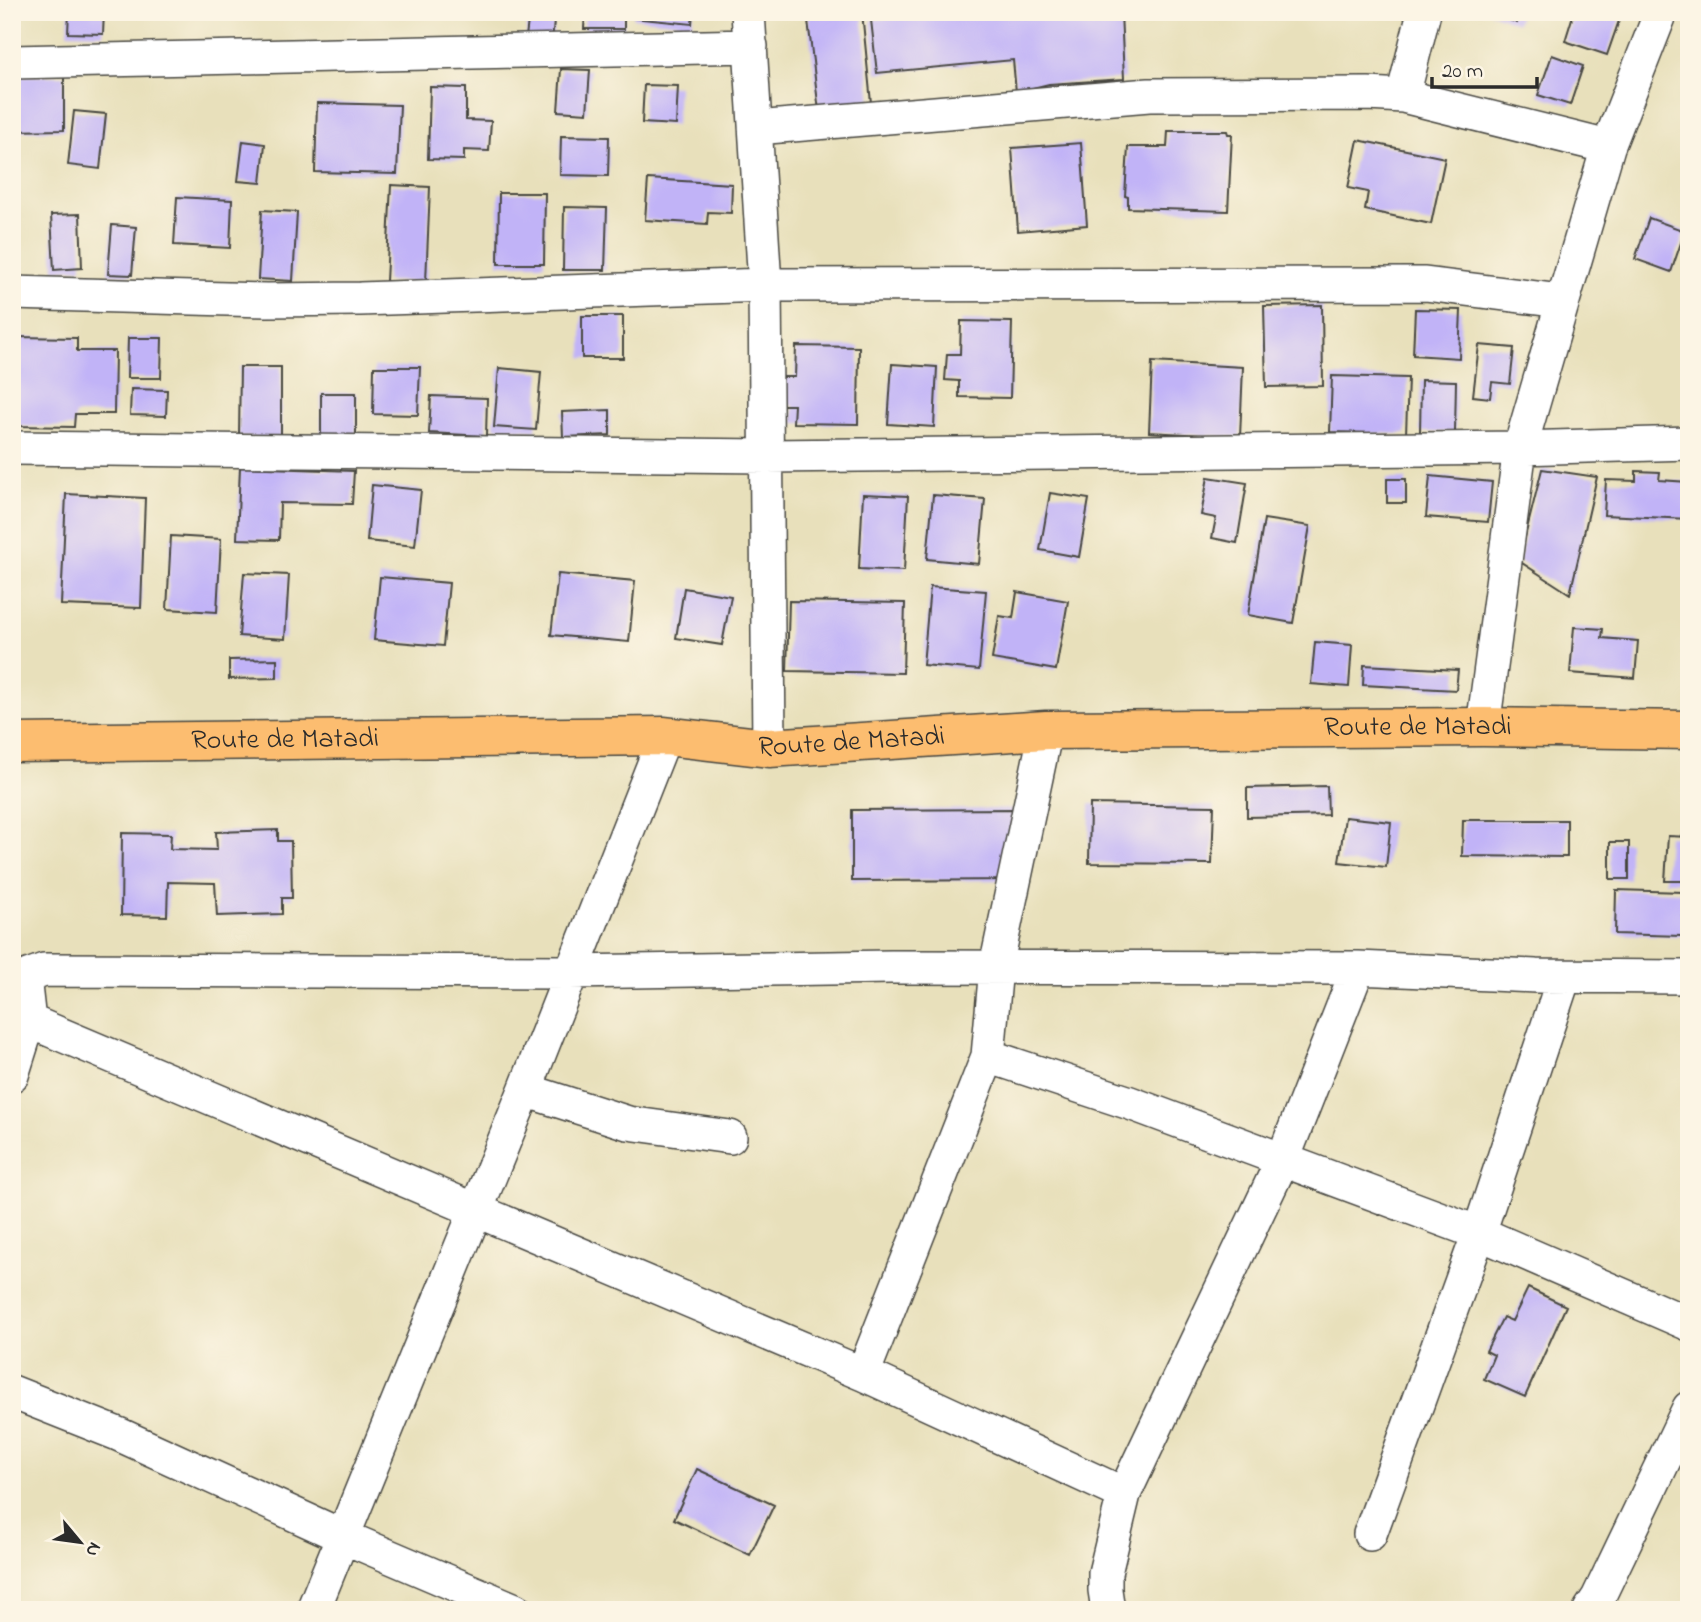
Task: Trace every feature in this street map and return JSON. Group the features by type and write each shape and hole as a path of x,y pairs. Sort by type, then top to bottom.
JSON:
{"main road":[{"name":"Route de Matadi","path":"12,743 665,736 769,748 1046,730 1483,727 1689,730"}],"street":[{"path":"748,12 765,285 769,748"},
{"path":"1403,96 1424,12"},
{"path":"1483,727 1520,448 1608,147 1661,12"},
{"path":"12,62 751,46"},
{"path":"756,128 1149,95 1368,94 1403,96 1608,147"},
{"path":"12,293 267,300 765,285 1425,284 1561,301"},
{"path":"12,448 767,456 1520,448 1689,443"},
{"path":"863,1374 988,1056 996,967 1046,730"},
{"path":"313,1610 345,1537 665,736"},
{"path":"12,1075 29,1021 25,986 28,976 44,970 570,972 996,967 1358,968 1564,977 1689,977"},
{"path":"1108,1610 1105,1573 1124,1494 1283,1159 1358,968"},
{"path":"1370,1534 1479,1233 1564,977"},
{"path":"29,1021 863,1374 1124,1494"},
{"path":"988,1056 1283,1159 1479,1233 1689,1324"},
{"path":"525,1090 628,1123 730,1137"},
{"path":"12,1392 118,1434 345,1537 515,1610"},
{"path":"1590,1610 1689,1408"}],"building":[{"path":"69,12 104,12 103,34 68,33"},
{"path":"529,12 555,12 552,40 526,37"},
{"path":"585,12 624,12 624,29 584,29"},
{"path":"634,12 693,12 692,24 633,18"},
{"path":"807,12 862,12 871,103 819,111"},
{"path":"950,12 1121,12 1124,79 1049,84 1016,92 1013,60 877,73 871,20"},
{"path":"1170,12 1196,12 1195,16"},
{"path":"1489,12 1521,12 1517,23"},
{"path":"1574,12 1622,12 1607,55 1565,41"},
{"path":"1552,55 1583,66 1570,105 1538,95"},
{"path":"561,69 590,70 587,113 558,111"},
{"path":"12,76 64,76 64,130 12,131"},
{"path":"644,85 678,86 676,125 642,123"},
{"path":"430,87 466,88 466,120 491,121 489,151 464,150 464,160 428,159"},
{"path":"317,103 400,105 397,174 315,172"},
{"path":"74,111 106,114 100,169 68,165"},
{"path":"1168,131 1227,131 1232,134 1228,211 1128,208 1128,197 1125,196 1128,147 1167,147"},
{"path":"561,136 609,137 608,176 560,175"},
{"path":"1358,140 1445,158 1431,224 1365,210 1368,192 1348,188"},
{"path":"243,141 265,144 261,183 238,181"},
{"path":"1081,143 1087,225 1018,231 1012,148"},
{"path":"648,179 732,184 731,213 708,212 707,224 645,220"},
{"path":"391,185 430,187 426,282 386,281"},
{"path":"499,193 545,193 544,264 498,264"},
{"path":"177,197 232,200 230,248 174,245"},
{"path":"564,207 607,208 605,270 563,270"},
{"path":"262,210 297,212 293,281 258,279"},
{"path":"80,214 82,268 54,270 51,215"},
{"path":"1649,218 1685,231 1671,272 1635,259"},
{"path":"112,225 136,227 132,275 108,274"},
{"path":"1322,305 1323,386 1266,387 1264,306"},
{"path":"1415,309 1461,310 1459,358 1413,355"},
{"path":"582,316 623,316 623,358 582,358"},
{"path":"961,321 1012,322 1010,398 959,397 959,381 945,380 947,354 960,354"},
{"path":"16,337 77,338 77,351 115,351 114,414 75,414 74,427 15,426"},
{"path":"128,338 162,338 161,378 127,378"},
{"path":"1479,345 1514,348 1510,384 1492,382 1490,398 1473,396"},
{"path":"796,346 859,347 858,424 793,423 794,405 780,405 780,377 795,377"},
{"path":"1152,362 1243,367 1240,437 1149,432"},
{"path":"892,364 937,367 934,427 888,424"},
{"path":"240,367 281,367 281,438 239,437"},
{"path":"374,367 420,367 418,415 373,414"},
{"path":"499,368 541,372 536,430 494,427"},
{"path":"1332,376 1408,378 1406,434 1330,432"},
{"path":"1421,380 1456,381 1455,432 1420,432"},
{"path":"131,389 167,390 166,416 130,415"},
{"path":"321,393 356,393 356,438 321,438"},
{"path":"431,396 487,398 486,436 429,433"},
{"path":"610,410 610,435 563,437 562,412"},
{"path":"240,467 354,471 352,504 280,503 279,540 237,539"},
{"path":"1542,469 1597,477 1570,594 1519,561"},
{"path":"1636,471 1660,472 1659,480 1689,482 1689,519 1604,515 1606,480 1636,481"},
{"path":"1430,476 1492,482 1488,522 1426,517"},
{"path":"1208,477 1247,483 1237,543 1212,538 1216,518 1201,515"},
{"path":"1387,479 1406,479 1406,503 1387,503"},
{"path":"372,485 421,490 415,546 367,541"},
{"path":"1050,493 1089,499 1079,557 1040,550"},
{"path":"66,494 145,498 141,608 61,605"},
{"path":"863,494 908,496 904,571 859,569"},
{"path":"933,495 985,499 979,564 927,559"},
{"path":"1264,519 1310,526 1293,623 1248,615"},
{"path":"171,536 221,539 217,612 167,609"},
{"path":"244,573 289,575 285,639 239,636"},
{"path":"558,574 635,581 629,642 551,635"},
{"path":"380,577 449,583 443,646 374,640"},
{"path":"930,587 986,591 979,670 923,665"},
{"path":"684,588 731,596 722,645 676,638"},
{"path":"1017,592 1068,601 1056,670 992,659 999,616 1013,618"},
{"path":"789,601 905,603 903,673 787,671"},
{"path":"1689,607 1689,649 1682,648"},
{"path":"1574,627 1603,629 1602,638 1638,641 1635,678 1570,673"},
{"path":"1315,642 1352,645 1349,687 1311,684"},
{"path":"277,659 277,678 229,679 229,660"},
{"path":"1364,665 1458,670 1456,690 1363,685"},
{"path":"1327,786 1328,815 1247,817 1247,788"},
{"path":"1090,804 1214,806 1212,864 1089,863"},
{"path":"1019,809 1020,880 852,881 852,810"},
{"path":"1345,817 1391,822 1386,867 1339,862"},
{"path":"1463,820 1567,820 1567,857 1462,856"},
{"path":"278,830 278,841 291,841 292,898 282,898 282,914 217,916 215,883 168,882 167,916 121,915 122,833 171,834 170,849 217,850 216,832"},
{"path":"1668,836 1689,837 1689,881 1665,881"},
{"path":"1610,842 1629,842 1629,879 1610,879"},
{"path":"1616,890 1684,892 1682,936 1615,934"},
{"path":"1528,1288 1566,1306 1525,1397 1484,1379 1494,1355 1486,1351 1503,1317 1512,1321"},
{"path":"697,1469 774,1505 750,1555 674,1519"}]}
